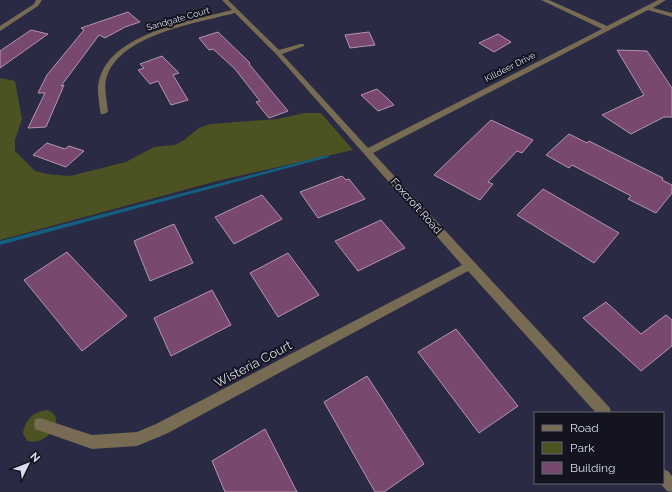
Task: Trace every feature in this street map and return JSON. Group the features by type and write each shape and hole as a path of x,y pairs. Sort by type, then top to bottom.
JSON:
{"street":[{"path":"0,29 36,5 39,0"},
{"name":"Foxcroft Road","path":"225,0 278,53 469,266 604,412"},
{"path":"544,0 607,29"},
{"name":"Killdeer Drive","path":"367,152 663,0"},
{"path":"647,8 672,15"},
{"name":"Sandgate Court","path":"104,112 103,76 112,59 127,47 154,34 237,11"},
{"path":"278,53 302,46"},
{"name":"Wisteria Court","path":"40,424 92,442 137,439 161,429 469,266"},
{"path":"664,477 672,486"}],"green space":[{"path":"0,78 15,81 22,119 15,140 15,151 35,171 47,174 70,176 126,162 154,147 175,145 199,128 210,124 278,119 304,113 321,113 353,150 217,181 0,240"},
{"path":"47,410 53,414 56,419 56,424 53,430 42,440 35,442 27,441 23,433 28,420 34,414"}],"building":[{"path":"128,12 140,22 125,27 105,38 99,35 61,86 64,85 46,127 28,128 45,93 38,93 47,75 84,30 81,28"},
{"path":"31,30 48,34 0,68 0,51"},
{"path":"218,32 250,63 249,64 288,111 269,118 256,102 260,101 235,69 213,49 209,50 199,38"},
{"path":"369,32 375,45 350,48 345,35"},
{"path":"498,34 511,42 494,52 479,43"},
{"path":"617,50 647,51 672,88 672,117 664,117 631,134 602,115 644,95"},
{"path":"162,56 179,73 173,75 188,100 171,105 158,81 150,84 138,70 144,68 140,64"},
{"path":"377,89 394,105 378,111 361,95"},
{"path":"491,120 533,140 522,153 517,151 488,182 493,184 480,200 434,175"},
{"path":"569,134 587,143 589,141 663,178 662,180 672,185 672,193 656,213 628,199 631,196 572,165 569,168 546,155"},
{"path":"47,143 65,149 69,146 84,151 66,167 33,155"},
{"path":"342,176 346,180 349,179 365,199 318,218 300,192"},
{"path":"543,189 619,233 594,263 517,215"},
{"path":"262,195 282,219 234,244 215,217"},
{"path":"381,220 405,248 358,271 335,241"},
{"path":"174,224 193,263 150,281 134,241"},
{"path":"67,252 127,316 82,351 24,280"},
{"path":"288,253 319,295 278,317 250,273"},
{"path":"212,290 231,325 171,356 154,318"},
{"path":"606,302 641,334 666,315 672,320 672,346 641,371 583,318"},
{"path":"456,329 518,406 479,433 418,352"},
{"path":"367,376 424,464 384,492 375,492 324,402"},
{"path":"265,429 297,492 225,492 212,461"}],"waterway":[{"path":"0,243 327,156"}]}
